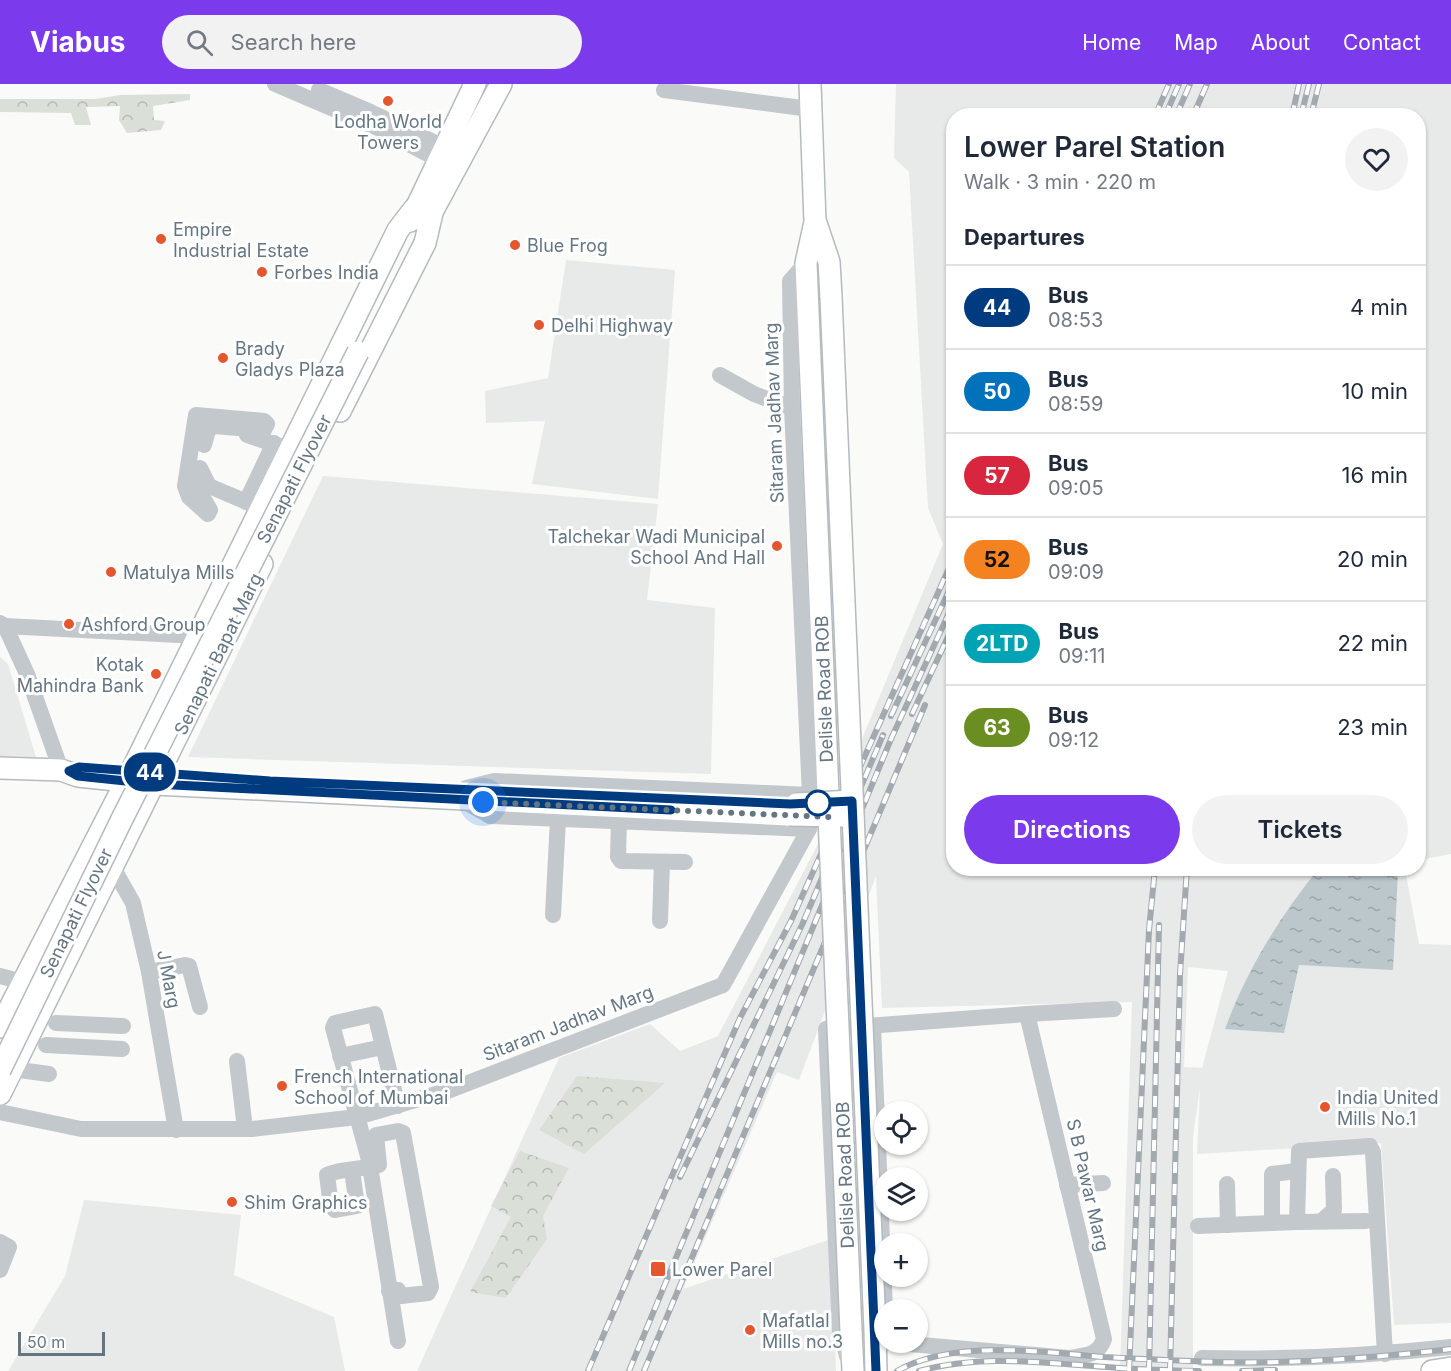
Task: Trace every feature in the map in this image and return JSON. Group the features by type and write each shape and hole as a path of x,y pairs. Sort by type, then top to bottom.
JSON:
{"main road":[{"path":"423,211 442,154 476,84"},
{"path":"423,211 501,84"},
{"path":"810,84 815,222"},
{"name":"Senapati Flyover","path":"6,1069 122,819 353,350 404,235 423,211"},
{"name":"Senapati Bapat Marg","path":"0,1027 198,636 282,446 398,230 423,211"},
{"name":"Senapati Bapat Marg","path":"0,1094 6,1069 158,778 220,648 425,243 423,211"},
{"name":"Delisle Road ROB","path":"815,222 830,262 852,808 881,1299"},
{"name":"Delisle Road ROB","path":"815,222 806,262 823,805 852,1371"},
{"path":"806,262 830,262"},
{"name":"Senapati Flyover","path":"0,1049 353,350"},
{"path":"0,768 65,771 78,776 129,775 269,786 789,810 823,805 852,808"},
{"name":"Delisle Road ROB","path":"877,1371 880,1353"}],"street":[{"path":"289,85 411,137 442,154"},
{"path":"664,90 810,109"},
{"name":"Sitaram Jadhav Marg","path":"0,1112 81,1129 249,1129 357,1118 450,1089 723,984 823,805 792,408 790,281 806,262"},
{"path":"720,375 754,394 792,408"},
{"path":"196,415 253,420 267,424 264,430 210,428 199,455 201,472 199,491 210,510 208,514 189,497 185,486 196,415"},
{"path":"204,445 212,438 234,433 258,437 282,446"},
{"path":"201,472 209,486 254,505"},
{"path":"65,771 27,674 3,625 198,636 220,648"},
{"path":"809,829 490,816 467,794 494,781 823,805"},
{"path":"553,915 558,819"},
{"path":"620,821 619,860 685,862"},
{"path":"89,853 112,866"},
{"path":"660,921 662,862"},
{"name":"J Marg","path":"112,866 133,903 149,972 176,1130"},
{"path":"149,972 189,966 200,1007"},
{"path":"0,976 22,982"},
{"path":"852,1371 840,1331 826,1029 1114,1009"},
{"path":"398,1106 377,1017 372,1013 333,1024 357,1118 372,1162 394,1291 398,1341"},
{"name":"S B Pawar Marg","path":"928,1343 1070,1358 1093,1354 1100,1349 1104,1339 1027,1014"},
{"path":"56,1023 123,1026"},
{"path":"873,1027 885,1299"},
{"path":"46,1046 122,1048"},
{"path":"340,1056 383,1047"},
{"path":"237,1061 249,1129"},
{"path":"6,1069 49,1074"},
{"path":"372,1162 376,1135 398,1131 404,1133 431,1287 428,1293 401,1296 394,1291"},
{"path":"1297,1222 1297,1155 1299,1151 1370,1146 1373,1152 1385,1354"},
{"path":"352,1170 372,1162"},
{"path":"1272,1223 1272,1174 1297,1172"},
{"path":"1322,1221 1334,1210 1333,1176"},
{"path":"1067,1185 1103,1183"},
{"path":"1227,1184 1228,1225"},
{"path":"1198,1226 1366,1221"},
{"path":"0,1242 9,1247 0,1270"},
{"path":"1202,1358 1295,1358 1385,1354 1451,1347"}],"shaded area":[{"path":"896,84 1451,84 1451,854 1426,859 1426,108 946,108 946,876 1406,876 1419,944 1451,945 1451,1323 1394,1325 1381,1143 1197,1154 1200,1088 1193,1137 1193,1371 1120,1371 1132,1002 882,1008 876,876 799,1080 777,1072 683,1289 831,1239 836,1371 417,1371 559,1058 650,1024 680,1051 718,1036 819,842 943,544 928,508 909,172 894,158","holes":["1188,967 1228,971 1202,1068 1184,1067"]},
{"path":"566,260 675,270 658,499 532,484 545,421 486,423 485,391 548,378"},
{"path":"323,476 658,504 647,600 715,608 711,774 188,757"},
{"path":"0,657 8,664 36,757 0,756"},
{"path":"84,1200 241,1215 234,1275 334,1317 345,1371 8,1371 65,1276"}],"green space":[{"path":"190,94 190,100 153,106 154,120 165,121 161,130 127,133 119,120 120,106 86,107 91,125 75,125 71,113 0,112 0,99 96,99 120,95"},
{"path":"577,1076 665,1083 584,1154 539,1130"},
{"path":"520,1151 569,1168 543,1216 547,1239 506,1298 470,1292 511,1217 491,1206"}],"water":[{"path":"1313,876 1398,876 1393,970 1299,965 1284,1033 1225,1029 1254,965 1291,906"}],"railway":[{"path":"1158,108 1169,84"},
{"path":"1168,108 1179,84"},
{"path":"1180,108 1190,84"},
{"path":"1196,108 1207,84"},
{"path":"1294,108 1299,84"},
{"path":"1303,108 1309,84"},
{"path":"1313,108 1319,84"},
{"path":"588,1371 740,1018 791,921 946,575"},
{"path":"891,716 946,597"},
{"path":"629,1371 891,739 946,619"},
{"path":"912,714 946,641"},
{"path":"644,1371 925,705"},
{"path":"680,1177 802,925 883,735"},
{"path":"1129,1371 1149,930 1154,876"},
{"path":"1170,1371 1180,974 1186,876"},
{"path":"1149,1371 1159,925"},
{"path":"897,1371 920,1361 971,1351 1026,1351 1190,1361 1276,1362 1335,1360 1451,1349"},
{"path":"919,1371 989,1361 1199,1371"},
{"path":"1242,1371 1275,1370"}],"bus line":[{"name":"44","path":"671,810 154,784 78,776 69,771 79,767 270,781 790,804 852,801 876,1371"}],"place":[{"name":"Lodha World Towers","path":"388,101"},
{"name":"Empire Industrial Estate","path":"161,239"},
{"name":"Blue Frog","path":"515,245"},
{"name":"Forbes India","path":"262,272"},
{"name":"Delhi Highway","path":"539,325"},
{"name":"Brady Gladys Plaza","path":"223,358"},
{"name":"Talchekar Wadi Municipal School And Hall","path":"777,546"},
{"name":"Matulya Mills","path":"111,572"},
{"name":"Ashford Group","path":"69,624"},
{"name":"Kotak Mahindra Bank","path":"156,674"},
{"name":"French International School of Mumbai","path":"282,1086"},
{"name":"India United Mills No.1","path":"1325,1107"},
{"name":"Shim Graphics","path":"232,1202"},
{"name":"Lower Parel","path":"658,1269"},
{"name":"Mafatlal Mills no.3","path":"750,1330"}],"route":[{"path":"483,802 829,817 828,802 809,803 818,803"}]}
